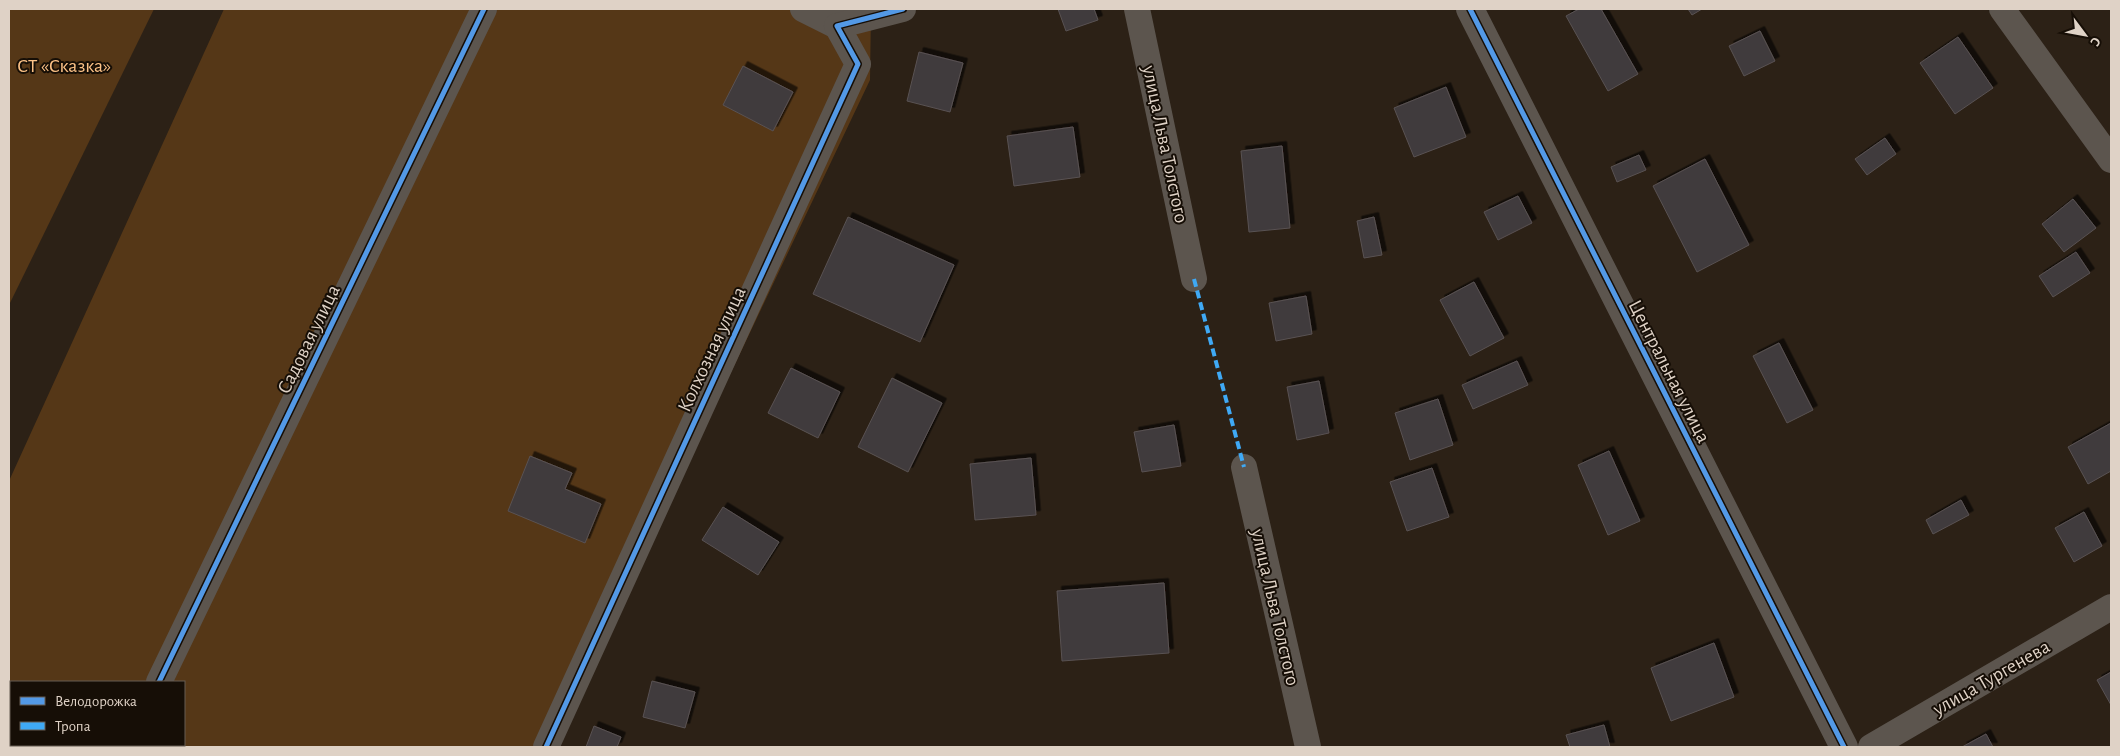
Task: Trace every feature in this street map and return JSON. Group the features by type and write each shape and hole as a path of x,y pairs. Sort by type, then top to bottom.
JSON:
{"street":[{"name":"Садовая улица","path":"158,681 484,9"},
{"path":"803,9 837,17 903,9"},
{"name":"улица Льва Толстого","path":"1137,9 1194,279"},
{"name":"Центральная улица","path":"1470,9 1844,747"},
{"path":"2002,9 2111,160"},
{"name":"Колхозная улица","path":"546,747 858,64 837,17"},
{"name":"улица Льва Толстого","path":"1244,467 1308,747"},
{"name":"улица Тургенева","path":"1871,747 2111,607"}],"green space":[{"name":"СТ «Сказка»","path":"9,9 154,9 9,305"},
{"path":"224,9 871,9 870,80 553,747 9,747 9,481"}],"building":[{"path":"1058,9 1094,9 1098,20 1066,31"},
{"path":"1579,9 1601,9 1638,74 1608,91 1566,16"},
{"path":"1688,9 1702,9 1692,15"},
{"path":"1760,31 1775,61 1744,76 1729,46"},
{"path":"1958,37 1993,88 1955,114 1920,63"},
{"path":"919,52 963,63 950,112 907,101"},
{"path":"743,66 793,92 773,131 723,105"},
{"path":"1446,87 1466,137 1414,157 1394,108"},
{"path":"1073,127 1080,177 1014,186 1007,136"},
{"path":"1885,138 1896,154 1867,175 1855,159"},
{"path":"1282,146 1290,228 1249,232 1241,151"},
{"path":"1639,155 1646,170 1617,182 1611,167"},
{"path":"1705,159 1749,245 1697,272 1653,186"},
{"path":"1518,196 1532,223 1498,240 1484,212"},
{"path":"2073,199 2096,228 2064,252 2042,224"},
{"path":"848,217 954,265 920,342 813,294"},
{"path":"1374,217 1382,255 1364,258 1357,221"},
{"path":"2076,252 2090,273 2053,297 2039,276"},
{"path":"1474,282 1504,338 1470,356 1440,300"},
{"path":"1306,296 1312,334 1276,341 1269,303"},
{"path":"1779,343 1813,410 1787,423 1753,356"},
{"path":"1517,361 1528,385 1473,409 1462,385"},
{"path":"791,368 840,392 818,438 768,413"},
{"path":"892,378 942,403 908,472 858,447"},
{"path":"1319,381 1329,433 1297,440 1287,387"},
{"path":"1438,399 1453,445 1410,460 1395,413"},
{"path":"2111,423 2111,471 2088,484 2068,447"},
{"path":"1174,425 1181,466 1142,472 1134,432"},
{"path":"1609,451 1640,521 1608,535 1578,465"},
{"path":"530,456 572,473 565,489 601,504 585,543 508,511"},
{"path":"1031,458 1036,515 975,520 970,464"},
{"path":"1432,468 1449,517 1407,531 1390,482"},
{"path":"1961,500 1969,515 1933,534 1926,520"},
{"path":"723,507 779,542 758,575 702,540"},
{"path":"2084,512 2102,546 2074,562 2055,528"},
{"path":"1164,583 1169,653 1062,661 1057,591"},
{"path":"1714,643 1734,697 1671,721 1651,668"},
{"path":"2111,672 2111,705 2097,680"},
{"path":"652,681 695,692 685,728 643,717"},
{"path":"1604,725 1610,747 1570,747 1566,735"},
{"path":"594,726 621,737 617,747 586,747"},
{"path":"1986,734 1993,747 1962,747"}],"marked path":[{"path":"1194,279 1244,467"}],"cycle path":[{"path":"159,681 484,9"},
{"path":"546,747 858,64 837,26 903,9"},
{"path":"1470,9 1844,747"}]}
